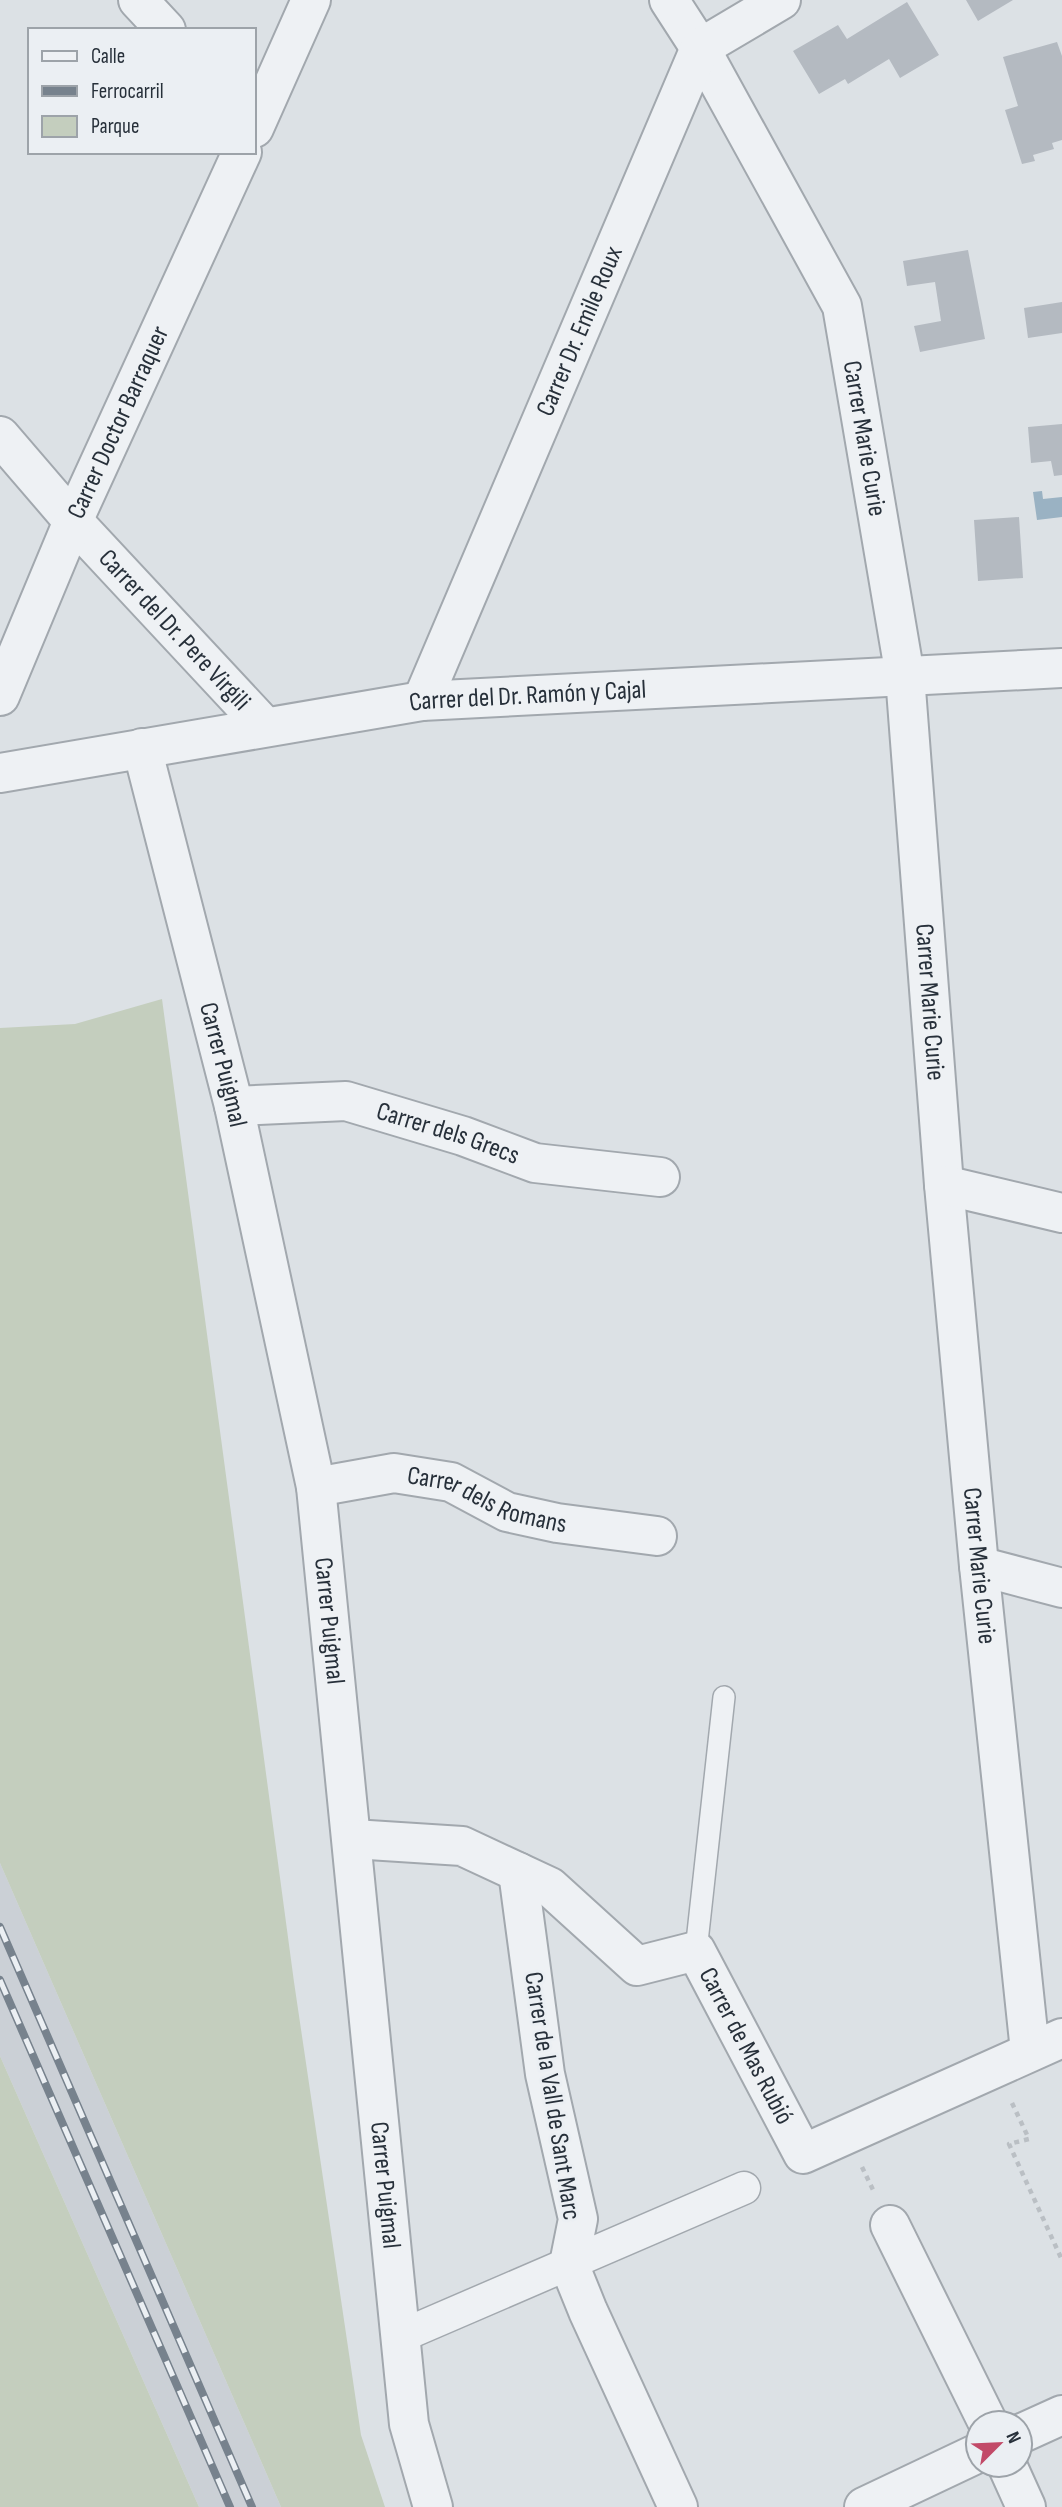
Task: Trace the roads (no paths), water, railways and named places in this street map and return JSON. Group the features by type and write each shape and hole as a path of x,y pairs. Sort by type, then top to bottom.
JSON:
{"street":[{"path":"138,0 164,28"},
{"name":"Carrer Doctor Barraquer","path":"256,121 312,0"},
{"name":"Carrer Marie Curie","path":"669,0 700,48 842,306 905,676 944,1185 979,1566 1046,2044"},
{"path":"700,48 781,0"},
{"name":"Carrer Dr. Emile Roux","path":"422,701 700,48"},
{"name":"Carrer Doctor Barraquer","path":"0,696 72,521 241,154"},
{"name":"Carrer del Dr. Pere Virgili","path":"0,436 72,521 265,727"},
{"name":"Carrer del Dr. Ramón y Cajal","path":"0,773 422,701 1062,668"},
{"name":"Carrer Puigmal","path":"142,748 234,1106 316,1487 410,2424 433,2507"},
{"name":"Carrer dels Grecs","path":"234,1106 346,1101 463,1136 535,1163 660,1177"},
{"path":"944,1185 1062,1213"},
{"name":"Carrer dels Romans","path":"316,1487 394,1473 451,1482 507,1512 557,1523 657,1536"},
{"path":"979,1566 1062,1588"},
{"name":"Carrer de Mas Rubió","path":"353,1839 462,1846 550,1887 637,1966 696,1951 803,2154 1046,2044"},
{"name":"Carrer de la Vall de Sant Marc","path":"518,1872 545,2074 578,2219 569,2264"},
{"path":"401,2336 744,2188"},
{"path":"890,2225 981,2409"},
{"path":"569,2264 678,2507"},
{"path":"1034,2428 1062,2415"},
{"path":"864,2507 964,2460"},
{"path":"1013,2479 1026,2507"}],"lane":[{"path":"696,1951 724,1697"}],"water":[{"path":"1042,491 1043,499 1062,497 1062,517 1037,520 1033,492"}],"railway":[{"path":"0,1927 252,2507"},
{"path":"0,1980 230,2507"}]}
